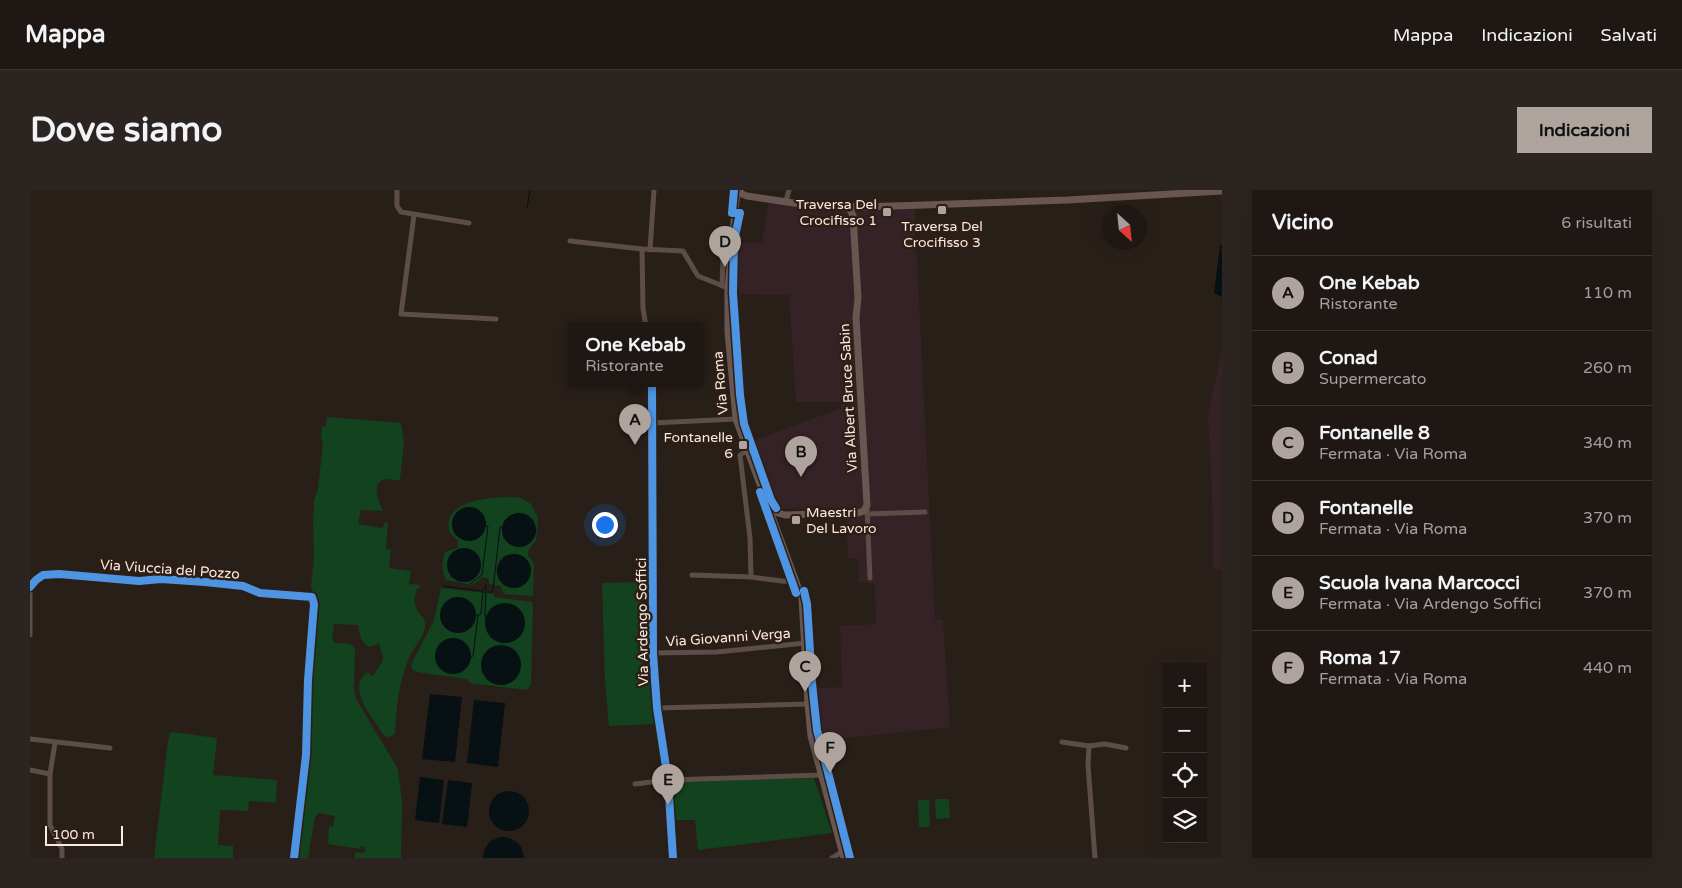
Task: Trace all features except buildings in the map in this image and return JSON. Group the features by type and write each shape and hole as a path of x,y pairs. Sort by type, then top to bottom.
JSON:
{"main road":[{"path":"738,190 747,196 807,205 864,207 1077,200 1222,191"},
{"name":"Via Roma","path":"738,190 725,287 736,419 803,604 811,736 843,855"},
{"path":"736,204 739,199 747,196"},
{"path":"842,206 850,210 853,216"},
{"path":"853,216 855,210 864,207"},
{"name":"Via Albert Bruce Sabin","path":"853,216 858,298 856,317 866,505"},
{"path":"765,499 772,508 785,515 858,514 864,511 866,505"},
{"path":"777,533 778,520 785,515"}],"street":[{"path":"397,190 397,206 401,212 469,223"},
{"path":"650,250 654,190"},
{"path":"786,201 789,190"},
{"path":"414,214 401,314 496,319"},
{"path":"570,241 650,250 683,251 698,276 725,287"},
{"path":"642,249 643,309 645,322"},
{"name":"Via Ardengo Soffici","path":"652,387 653,653 657,708 668,780 673,858"},
{"path":"652,424 736,419"},
{"path":"748,450 740,455 750,538 751,577"},
{"name":"Via Albert Bruce Sabin","path":"866,505 870,578"},
{"path":"867,514 925,512"},
{"path":"858,514 864,516 867,522"},
{"name":"Via Viuccia del Pozzo","path":"30,586 43,575 59,574 139,581 160,579 205,582 242,586 260,593 312,597 314,604 308,680 306,755 294,858"},
{"path":"692,575 751,577 782,582 796,582"},
{"path":"30,593 30,635"},
{"name":"Via Giovanni Verga","path":"653,653 717,652 805,643"},
{"path":"657,708 808,704"},
{"path":"30,739 110,748"},
{"path":"1062,742 1089,746 1105,744 1126,748"},
{"path":"55,743 50,774 50,825 62,849 62,858"},
{"path":"1089,746 1088,765 1095,858"},
{"path":"30,770 50,774"},
{"path":"634,784 668,780 822,775"},
{"path":"832,858 843,855"}],"shaded area":[{"path":"770,196 817,201 914,202 935,619 943,620 950,727 828,740 818,735 818,688 842,687 840,626 876,624 875,584 859,582 858,559 848,558 846,508 781,509 773,502 753,441 841,408 841,402 796,402 789,295 734,294 735,242 762,243"},
{"path":"1222,244 1222,297 1214,293 1220,246"},
{"path":"1222,350 1222,570 1213,568 1212,489 1208,415"},
{"path":"469,507 476,508 481,512 485,517 485,531 481,536 476,540 469,541 462,540 457,536 453,531 452,524 453,517 457,512 462,508"},
{"path":"519,513 526,514 531,518 535,523 535,537 531,542 526,546 519,547 512,546 507,542 503,537 502,530 503,523 507,518 512,514"},
{"path":"464,548 471,549 476,553 480,558 480,572 476,577 471,581 464,582 457,581 452,577 448,572 447,565 448,558 452,553 457,549"},
{"path":"514,554 521,555 526,559 530,564 530,578 526,583 521,587 514,588 507,587 502,583 498,578 497,571 498,564 502,559 507,555"},
{"path":"458,597 465,598 471,602 475,608 475,622 471,628 465,632 458,633 451,632 445,628 441,622 440,615 441,608 445,602 451,598"},
{"path":"505,603 519,609 525,623 519,637 505,643 491,637 485,623 491,609"},
{"path":"453,638 460,639 466,643 470,649 470,663 466,669 460,673 453,674 446,673 440,669 436,663 435,656 436,649 440,643 446,639"},
{"path":"501,645 515,651 521,665 515,679 501,685 487,679 481,665 487,651"},
{"path":"430,694 462,697 455,762 422,759"},
{"path":"474,700 505,703 498,767 467,763"},
{"path":"420,777 444,780 439,823 415,820"},
{"path":"448,780 472,783 467,827 442,824"},
{"path":"513,791 520,794 526,800 529,811 528,819 520,828 513,831 505,831 498,828 490,819 489,807 492,800 501,792"},
{"path":"502,837 517,843 522,849 524,858 483,858 488,844 494,839"}],"green space":[{"path":"327,417 401,423 404,442 400,480 387,479 378,484 377,493 383,511 361,510 358,524 383,528 384,523 388,523 386,549 391,550 389,568 411,571 409,584 420,585 420,588 417,588 415,601 417,610 424,620 425,627 409,658 400,685 395,733 392,736 387,737 383,734 368,712 360,695 361,679 367,672 373,676 383,659 379,644 369,647 366,645 361,638 358,625 334,624 332,639 335,643 349,644 355,648 354,688 356,699 398,769 402,802 401,858 355,858 355,852 365,853 365,847 361,846 360,849 328,844 329,826 333,827 335,816 319,813 315,817 308,858 298,858 311,756 309,712 316,604 311,586 314,558 314,501 318,488 323,445 321,437 322,428 326,425"},
{"path":"505,497 521,498 531,504 538,518 536,540 529,549 528,555 534,564 533,596 504,594 501,586 489,584 489,579 483,577 472,585 446,580 444,574 444,554 447,551 458,548 458,540 451,534 448,528 452,514 466,504","holes":["476,508 484,516 480,537 470,541 455,535 451,524","526,514 534,522 536,533 520,547 514,546 506,541 502,534 505,519","476,553 481,563 459,582 450,576","504,556 526,558 531,569 504,586 498,578 496,571"]},
{"path":"641,582 643,667 651,678 655,724 609,726 605,681 602,583"},
{"path":"441,588 494,594 494,597 532,602 531,684 527,690 469,683 466,679 413,670 411,665 434,620"},
{"path":"170,733 217,738 213,775 277,780 276,803 249,801 248,811 220,810 218,845 233,846 233,858 154,858 168,741"},
{"path":"814,778 832,833 698,850 695,820 675,820 671,782"},
{"path":"935,799 949,799 950,818 936,819"},
{"path":"918,800 929,800 930,827 919,827"}],"waterway":[{"path":"527,208 530,190"},
{"path":"470,584 482,575 488,526 486,526"},
{"path":"488,592 493,590 500,527 502,527"},
{"path":"476,616 481,614 483,590 486,585"},
{"path":"486,585 486,619"},
{"path":"443,586 482,591"},
{"path":"471,657 473,656 478,615"}],"cycle path":[{"path":"734,190 732,213 740,213 734,241 733,293 740,395 744,424 771,500 776,508"},
{"path":"652,387 653,653 657,708 668,780 673,858"},
{"path":"760,492 796,593"},
{"path":"30,587 43,575 59,574 139,581 161,579 205,582 243,586 260,593 312,597 314,604 308,680 306,755 294,858"},
{"path":"804,591 807,604 817,730 850,858"}],"place":[{"name":"Traversa Del Crocifisso 3","path":"942,210"},
{"name":"Traversa Del Crocifisso 1","path":"887,212"},
{"name":"Fontanelle","path":"725,267"},
{"name":"One Kebab","path":"635,445"},
{"name":"Fontanelle 6","path":"743,445"},
{"name":"Conad","path":"801,477"},
{"name":"Maestri Del Lavoro","path":"796,520"},
{"name":"Fontanelle 8","path":"805,692"},
{"name":"Roma 17","path":"830,773"},
{"name":"Scuola Ivana Marcocci","path":"668,805"}]}
